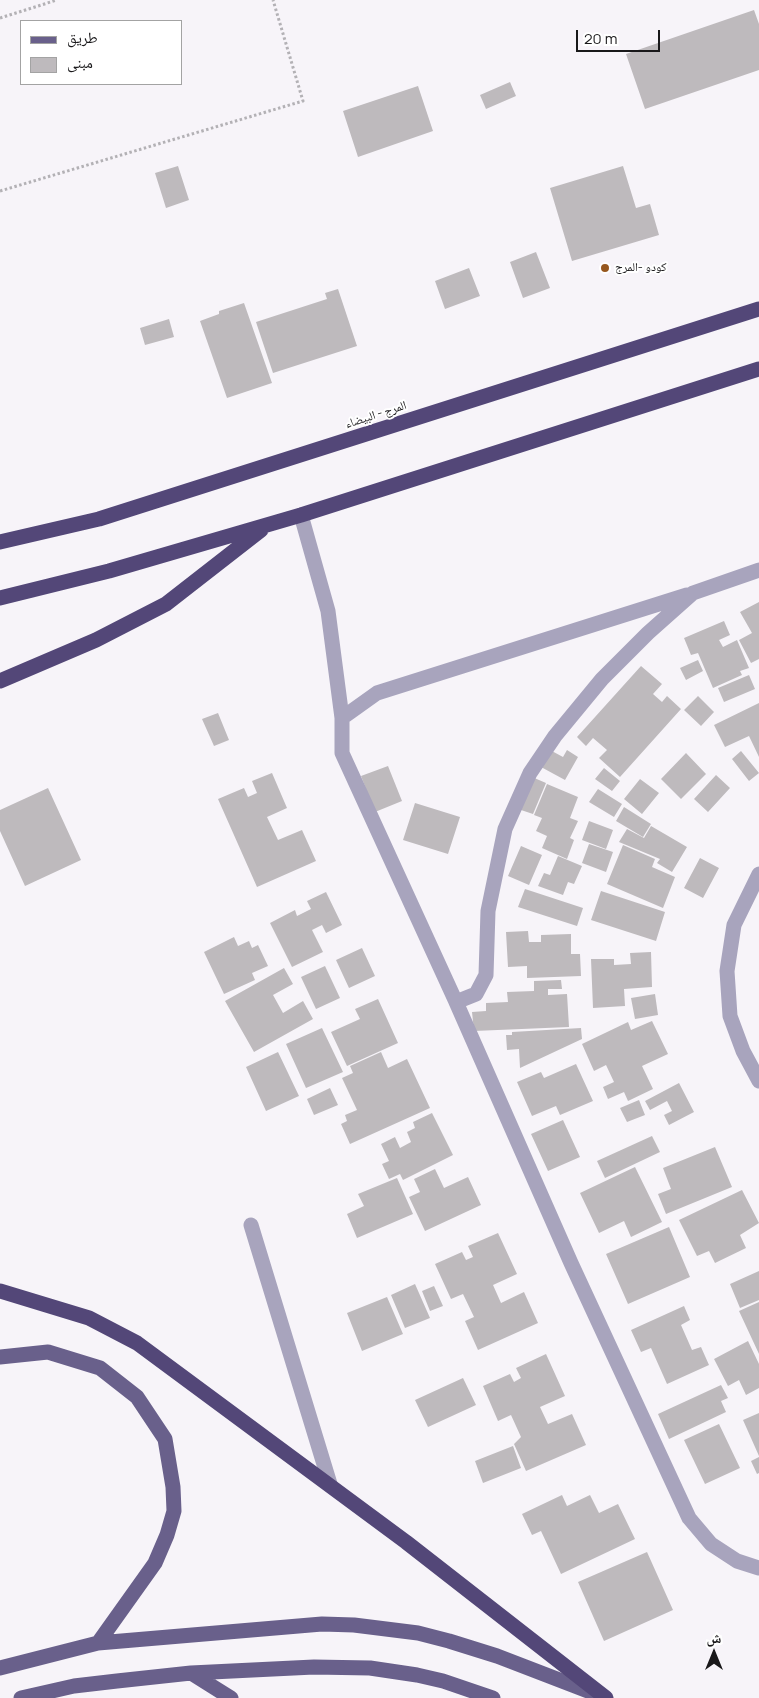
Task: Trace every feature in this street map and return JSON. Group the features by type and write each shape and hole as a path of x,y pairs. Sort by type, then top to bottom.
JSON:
{"highway":[{"name":"المرج - البيضاء","path":"0,542 108,516 759,309"},
{"path":"0,598 109,571 301,515 759,369"},
{"path":"0,681 96,640 166,604 267,525"},
{"path":"0,1291 89,1318 137,1343 330,1484 605,1698"}],"main road":[{"path":"0,1357 48,1352 100,1368 137,1397 165,1439 173,1487 174,1510 167,1535 154,1563 98,1643"},
{"path":"0,1668 98,1643 322,1624 386,1628 418,1633 489,1654 605,1698"},
{"path":"21,1698 74,1686 191,1673 314,1667 370,1668 443,1681 493,1698"},
{"path":"191,1673 231,1698"}],"street":[{"path":"301,515 328,611 342,718 342,754 456,1002 575,1271 689,1518 711,1544 737,1561 759,1568"},
{"path":"342,718 377,693 693,593 759,570"},
{"path":"456,1002 476,994 486,975 488,911 505,829 530,773 555,736 602,679 648,632 693,593"},
{"path":"759,874 734,925 727,971 730,1016 743,1050 759,1081"},
{"path":"251,1225 330,1484"}],"path":[{"path":"0,18 57,0"},
{"path":"0,191 303,101 273,0"}],"building":[{"path":"754,10 759,24 759,70 645,109 626,54"},
{"path":"510,82 516,96 486,109 480,95"},
{"path":"418,86 433,131 358,157 343,111"},
{"path":"178,166 189,200 166,208 155,173"},
{"path":"623,166 636,208 650,204 659,235 572,261 550,188"},
{"path":"536,252 550,288 523,298 510,262"},
{"path":"469,268 480,296 445,309 435,281"},
{"path":"338,289 357,346 273,373 256,322 327,299 325,293"},
{"path":"244,303 272,383 227,398 200,321 219,314 219,311"},
{"path":"169,319 174,337 145,345 140,328"},
{"path":"759,602 759,659 751,663 739,640 752,633 740,612"},
{"path":"724,621 730,635 719,640 723,647 737,640 749,668 740,671 742,675 713,688 698,653 691,655 684,638"},
{"path":"698,660 703,671 686,680 680,668"},
{"path":"641,666 662,684 653,694 662,702 667,696 681,709 620,777 599,758 607,750 593,738 586,746 577,737"},
{"path":"749,675 755,689 724,702 718,688"},
{"path":"698,696 714,712 701,726 684,710"},
{"path":"759,703 759,757 749,736 725,747 714,725"},
{"path":"218,713 229,740 214,746 202,719"},
{"path":"550,750 563,757 567,750 578,757 565,780 541,767"},
{"path":"741,751 759,773 749,781 732,759"},
{"path":"686,753 706,774 681,799 661,779"},
{"path":"388,766 402,801 375,812 361,776"},
{"path":"604,768 620,781 612,791 595,779"},
{"path":"272,773 287,808 267,817 278,840 302,830 316,861 257,887 218,799 244,788 248,797 257,793 252,781"},
{"path":"716,775 730,788 708,812 694,799"},
{"path":"532,777 546,783 533,814 518,809"},
{"path":"640,779 659,793 642,814 624,799"},
{"path":"547,784 578,797 570,818 578,821 570,838 574,840 567,859 542,848 547,836 536,831 542,818 534,815"},
{"path":"48,788 81,860 25,886 0,831 0,810"},
{"path":"598,789 622,804 614,817 589,802"},
{"path":"415,803 460,817 448,854 403,840"},
{"path":"624,807 651,824 643,837 616,821"},
{"path":"589,821 613,830 606,849 582,840"},
{"path":"651,826 687,847 672,872 657,863 660,859 619,842 627,829 644,838"},
{"path":"589,844 613,852 606,872 582,863"},
{"path":"623,845 655,859 652,867 675,877 663,908 607,884"},
{"path":"521,846 542,855 529,885 508,876"},
{"path":"558,856 582,866 574,884 568,882 563,895 538,886 544,873 550,875"},
{"path":"700,858 719,868 703,898 684,888"},
{"path":"525,889 583,908 577,926 518,907"},
{"path":"601,891 665,912 656,941 591,920"},
{"path":"326,892 342,925 326,933 322,925 312,930 323,952 292,967 270,923 295,910 297,916 311,909 307,901"},
{"path":"528,931 529,942 541,942 541,935 571,934 571,954 580,954 581,976 527,978 527,966 508,967 506,932"},
{"path":"234,937 238,946 249,941 252,948 258,945 268,966 252,973 255,980 224,994 204,952"},
{"path":"362,948 375,976 349,988 336,960"},
{"path":"651,952 652,987 624,989 625,1006 593,1008 591,959 614,959 614,965 631,964 630,953"},
{"path":"325,966 340,998 316,1009 301,977"},
{"path":"284,968 293,984 273,995 283,1013 303,1001 313,1019 254,1052 225,1001"},
{"path":"561,980 562,989 548,989 548,995 567,994 569,1027 474,1031 472,1012 486,1011 486,1003 508,1002 507,992 534,991 534,981"},
{"path":"655,994 658,1015 635,1019 631,998"},
{"path":"378,999 398,1043 347,1066 331,1032 360,1019 355,1009"},
{"path":"652,1021 668,1054 642,1066 653,1089 628,1101 624,1092 608,1099 603,1087 614,1082 606,1065 594,1071 582,1044 628,1022 631,1030"},
{"path":"322,1028 343,1072 306,1088 286,1044"},
{"path":"581,1028 582,1039 520,1068 519,1049 507,1050 506,1035 512,1035 512,1032"},
{"path":"278,1052 299,1096 266,1111 246,1067"},
{"path":"381,1052 388,1068 407,1059 430,1108 350,1144 341,1124 347,1121 345,1115 357,1110 342,1078 353,1073 350,1066"},
{"path":"576,1064 593,1101 560,1115 556,1106 532,1116 517,1082 541,1072 544,1078"},
{"path":"679,1083 694,1112 669,1125 664,1115 672,1111 667,1101 650,1110 645,1101"},
{"path":"330,1088 338,1105 314,1115 307,1099"},
{"path":"639,1100 645,1115 627,1122 620,1108"},
{"path":"432,1113 453,1155 403,1180 400,1174 389,1179 382,1164 389,1161 381,1144 395,1137 400,1148 411,1142 407,1132 415,1128 413,1122"},
{"path":"563,1120 580,1157 548,1171 531,1134"},
{"path":"652,1136 660,1152 605,1178 597,1161"},
{"path":"715,1147 732,1187 666,1214 658,1194 671,1189 663,1168"},
{"path":"635,1167 662,1222 631,1237 624,1221 599,1233 580,1193"},
{"path":"435,1169 444,1188 468,1177 481,1205 425,1231 409,1197 420,1192 414,1179"},
{"path":"397,1178 413,1214 357,1238 347,1214 364,1206 358,1194"},
{"path":"742,1190 759,1223 740,1235 746,1248 715,1263 709,1251 697,1256 679,1220"},
{"path":"669,1227 690,1277 628,1304 606,1254"},
{"path":"498,1233 517,1274 493,1285 501,1303 524,1292 538,1323 478,1350 465,1321 474,1317 463,1294 451,1299 435,1264 462,1252 466,1260 473,1257 468,1246"},
{"path":"759,1271 759,1300 740,1308 730,1284"},
{"path":"415,1284 430,1318 405,1328 391,1295"},
{"path":"434,1286 443,1306 430,1311 422,1291"},
{"path":"387,1297 403,1334 362,1351 347,1313"},
{"path":"759,1302 759,1354 739,1311"},
{"path":"684,1306 690,1320 681,1325 692,1350 701,1347 709,1365 667,1384 651,1348 641,1352 631,1330"},
{"path":"748,1341 759,1364 759,1388 746,1395 739,1380 728,1386 714,1359"},
{"path":"546,1354 565,1396 540,1407 548,1424 572,1414 586,1445 526,1471 514,1444 521,1437 511,1415 498,1421 483,1386 510,1374 514,1382 521,1378 516,1368"},
{"path":"463,1378 476,1405 428,1427 415,1400"},
{"path":"721,1385 728,1398 721,1401 726,1412 669,1439 658,1414"},
{"path":"759,1413 759,1456 743,1420"},
{"path":"719,1424 740,1468 705,1484 684,1440"},
{"path":"513,1446 521,1468 483,1483 475,1461"},
{"path":"759,1457 759,1473 757,1474 751,1461"},
{"path":"562,1495 567,1506 590,1495 599,1513 618,1504 635,1539 561,1574 541,1531 532,1535 522,1514"},
{"path":"647,1552 673,1610 604,1641 578,1582"}],"place":[{"name":"كودو -المرج","path":"605,268"}]}
